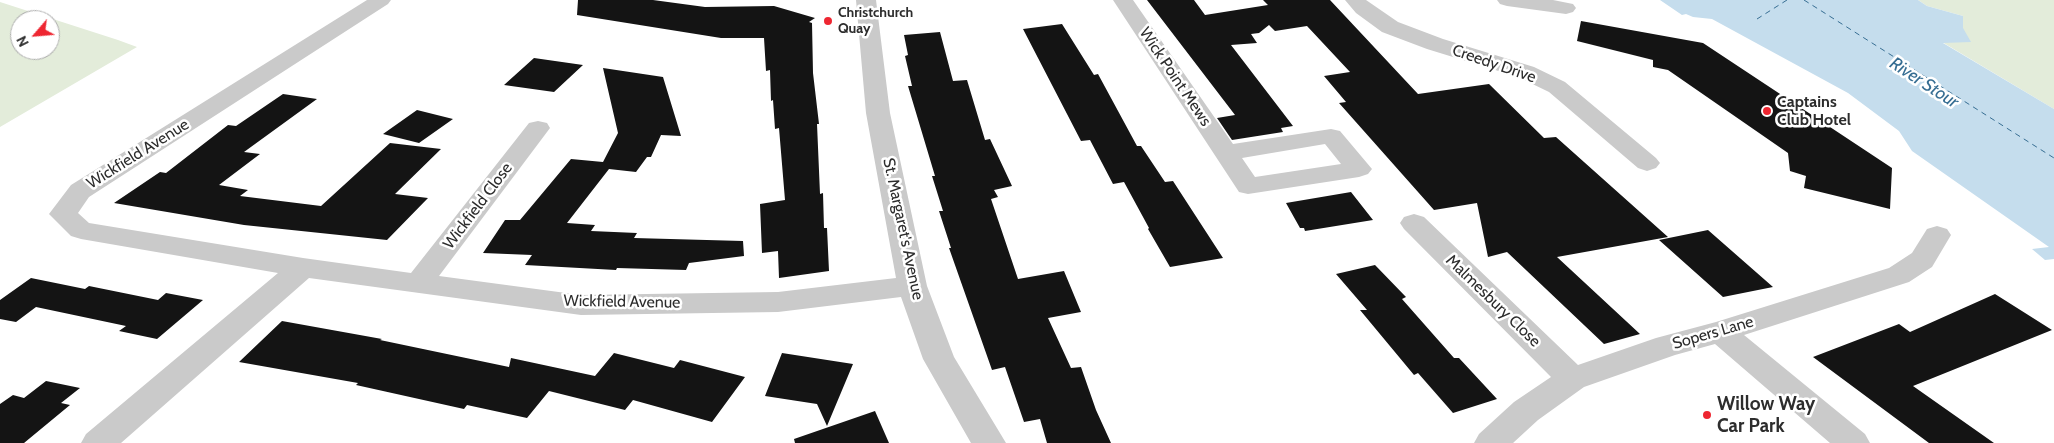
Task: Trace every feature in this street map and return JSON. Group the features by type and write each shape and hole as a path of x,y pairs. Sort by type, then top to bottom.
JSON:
{"street":[{"name":"Wickfield Avenue","path":"381,0 80,191 63,214 81,230 303,268 581,305 778,302 912,286"},
{"name":"St. Margaret's Avenue","path":"866,0 878,113 912,286 940,359 989,443"},
{"name":"Wick Point Mews","path":"1124,0 1226,153"},
{"name":"Creedy Drive","path":"1355,0 1363,9 1390,27 1435,44 1526,72 1557,87 1647,163"},
{"path":"1507,0 1566,8"},
{"name":"Wickfield Close","path":"418,284 538,128"},
{"name":"Malmesbury Close","path":"1414,223 1573,379"},
{"name":"Sopers Lane","path":"1491,443 1526,410 1573,379 1667,346 1720,332 1899,275 1922,260 1937,235"},
{"path":"98,443 303,268"},
{"path":"1720,332 1853,443"}],"green space":[{"path":"1918,0 2054,0 2054,109 1942,42 1963,28 1963,16 1927,6"},
{"path":"0,2 25,10 10,10 10,60 60,60 60,21 137,47 0,127"}],"water":[{"name":"River Stour","path":"1660,0 1918,0 1927,6 1963,16 1963,28 1971,42 1943,43 2054,109 2054,259 2045,260 2032,249 2049,247 1912,151 1899,131 1848,93 1712,19 1693,17 1686,14 1682,15"}],"building":[{"path":"578,0 653,0 705,7 774,6 815,18 809,22 812,23 813,73 819,124 817,124 820,194 823,193 824,228 827,228 829,271 779,278 778,251 762,253 760,204 785,200 779,128 775,129 773,100 771,101 770,70 766,71 764,38 721,38 577,15"},
{"path":"1147,0 1194,0 1205,15 1268,5 1263,0 1330,0 1418,94 1489,84 1544,138 1556,137 1668,237 1557,257 1640,334 1604,344 1507,252 1488,257 1477,203 1434,210 1339,103 1346,102 1324,76 1350,72 1307,26 1275,31 1269,25 1259,33 1251,34 1257,43 1231,45 1293,126 1281,128 1283,132 1232,140 1217,118 1235,115"},
{"name":"Captains Club Hotel","path":"1581,21 1703,43 1892,168 1890,209 1804,188 1806,176 1790,171 1788,153 1668,70 1653,67 1653,60 1577,41"},
{"path":"1062,24 1094,75 1098,74 1137,146 1141,146 1165,182 1173,181 1223,258 1170,267 1124,182 1113,184 1090,140 1081,141 1023,29"},
{"path":"940,32 953,81 967,80 985,140 990,139 1012,186 994,190 998,197 991,199 1018,279 1064,271 1081,312 1048,318 1071,368 1081,367 1096,410 1111,443 1047,443 1040,419 1024,422 1005,367 992,370 949,248 951,248 939,211 943,211 932,176 935,176 908,86 912,86 905,56 908,55 904,35"},
{"path":"534,58 583,65 554,92 504,85"},
{"path":"603,68 663,77 681,136 661,135 651,157 647,157 636,172 609,169 567,223 595,225 591,231 637,233 634,238 743,241 744,256 689,263 686,270 617,268 616,270 525,265 532,255 483,253 505,220 520,220 571,159 603,162 618,133"},
{"path":"283,94 317,99 244,152 260,154 219,185 248,190 240,196 321,206 390,143 441,149 395,194 428,198 387,240 244,225 114,203 160,172 166,173 228,125 236,126"},
{"path":"417,110 453,119 419,143 383,134"},
{"path":"1351,192 1373,220 1305,231 1304,228 1300,228 1286,203"},
{"path":"1708,230 1773,287 1723,297 1659,240"},
{"path":"1375,265 1406,297 1402,299 1454,358 1459,358 1497,399 1453,413 1418,373 1414,375 1360,310 1367,310 1336,274"},
{"path":"31,278 85,289 89,286 158,300 166,293 203,300 157,339 119,331 126,326 36,307 16,322 0,319 0,300"},
{"path":"1995,294 2052,330 1913,386 1994,443 1929,443 1813,357 1899,324 1910,332"},
{"path":"282,321 382,339 380,340 509,367 511,358 595,376 614,353 674,368 680,360 745,377 712,422 633,400 625,410 549,391 527,418 467,405 464,409 356,385 358,383 239,362"},
{"path":"782,353 853,364 827,426 817,404 765,396"},
{"path":"46,381 80,388 61,403 70,405 24,443 0,443 0,404 13,395 24,398"},
{"path":"875,411 889,443 795,443 794,439"}],"ferry route":[{"path":"1757,19 1787,0"},
{"path":"1804,0 2054,158"}],"place":[{"name":"Christchurch Quay","path":"828,21"},
{"name":"Captains Club Hotel","path":"1767,111"},
{"name":"Willow Way Car Park","path":"1707,415"}]}
